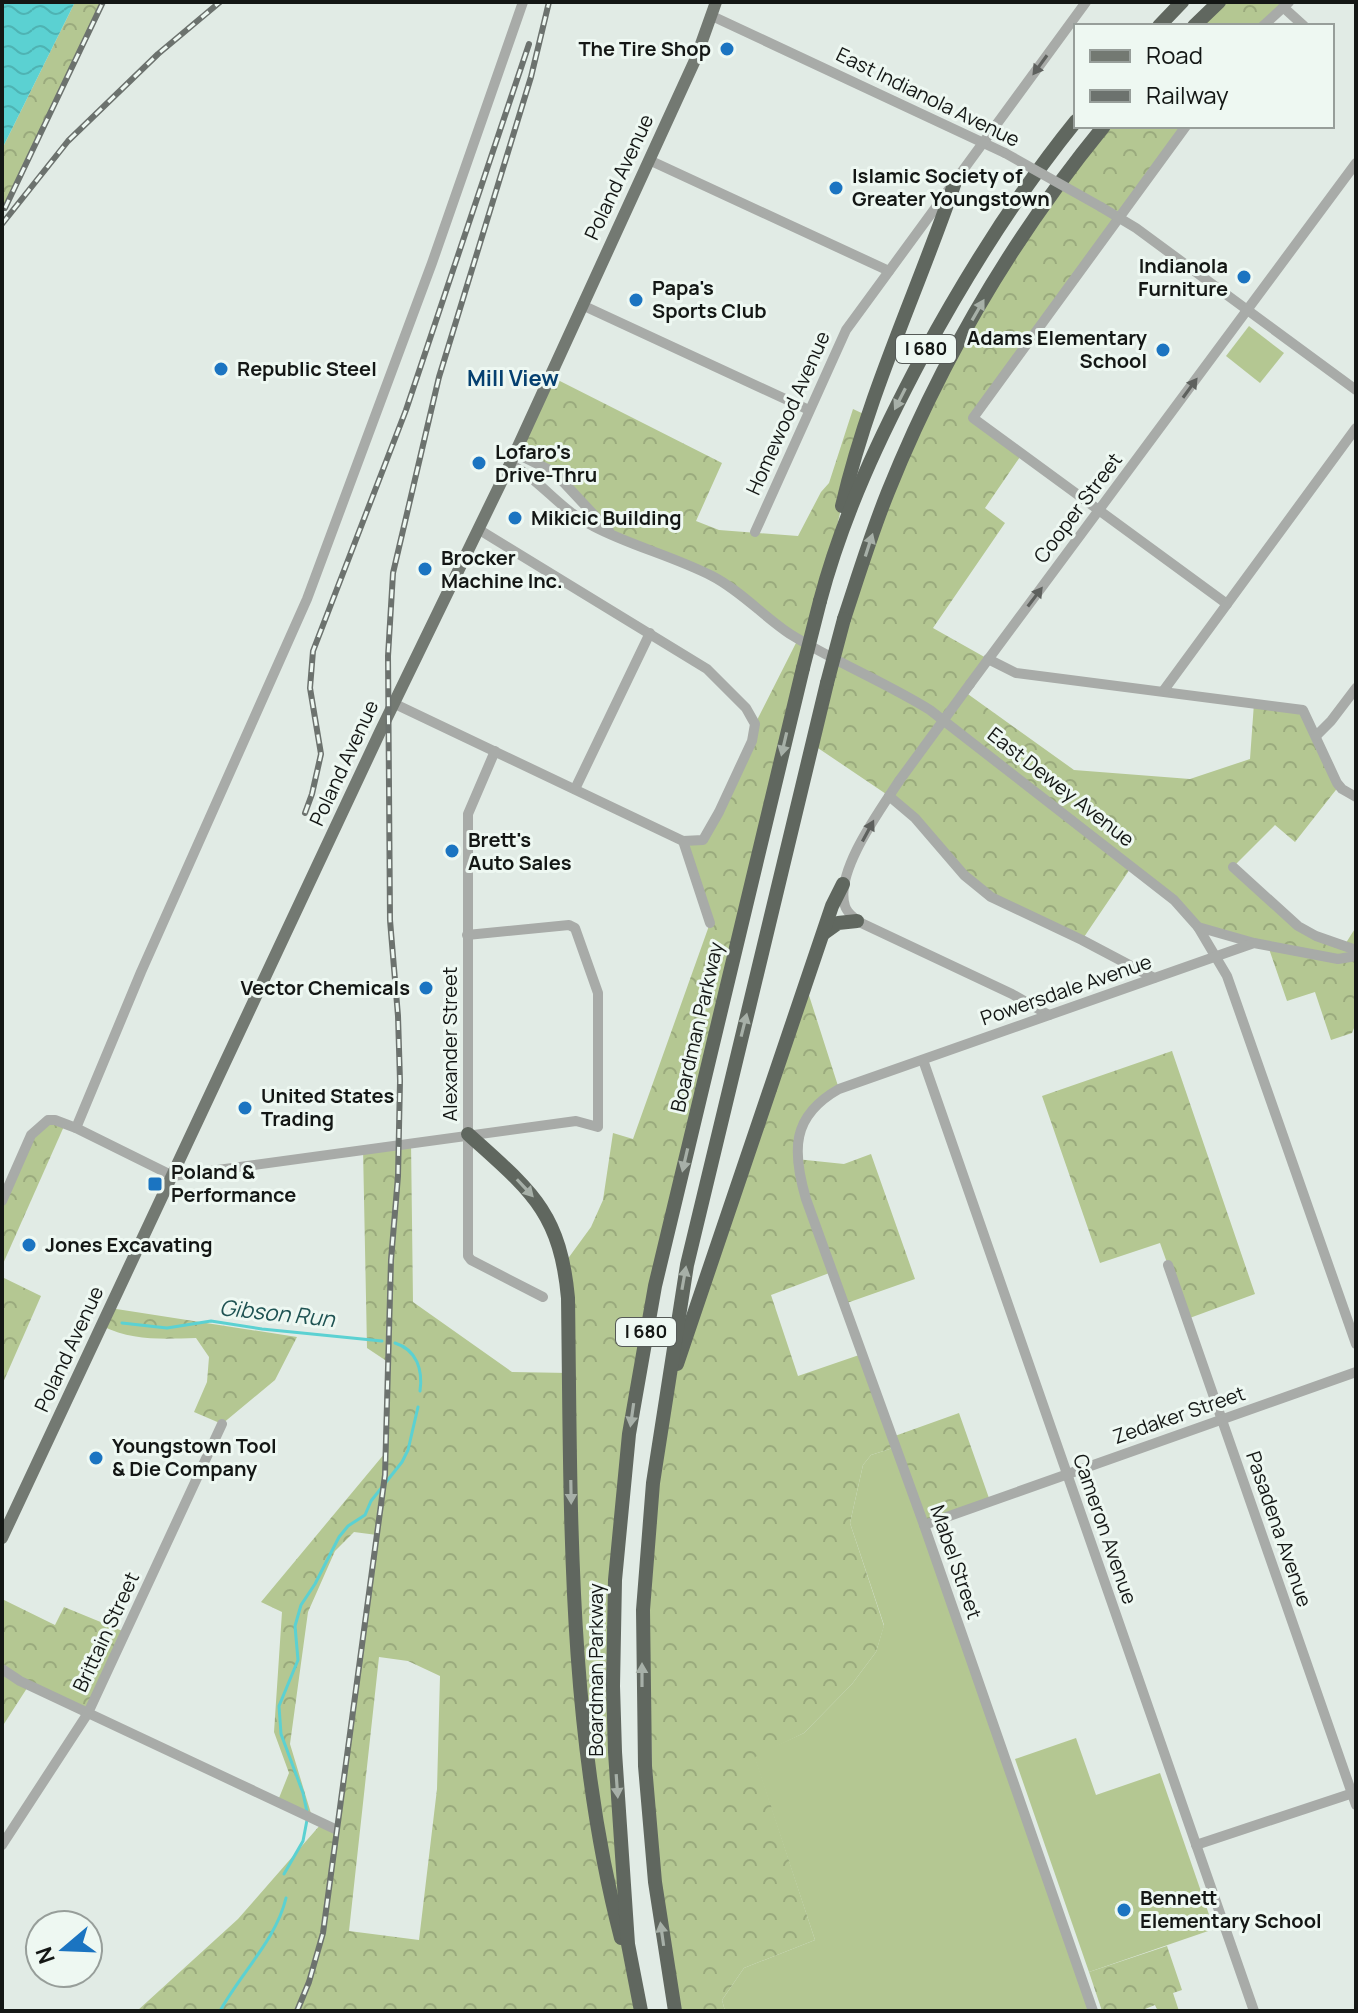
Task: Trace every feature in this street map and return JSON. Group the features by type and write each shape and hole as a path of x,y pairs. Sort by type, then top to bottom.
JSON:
{"highway":[{"path":"1161,24 1182,2"},
{"path":"1196,24 1219,2"},
{"name":"Boardman Parkway","path":"641,2011 628,1944 615,1752 615,1580 629,1434 655,1286 803,668 825,582 856,491 927,348 1004,219 1074,124"},
{"name":"I 680","path":"675,2011 649,1834 642,1693 646,1548 661,1427 687,1265 827,683 844,619 888,492 949,361 1022,238 1103,128"},
{"path":"825,582 848,479 878,382 955,182"},
{"path":"661,1427 680,1354 823,934 843,884"},
{"path":"823,934 838,923 857,921"},
{"path":"468,1134 518,1179 542,1208 560,1244 566,1271 573,1566 586,1760 599,1845 641,2011"}],"main road":[{"name":"Poland Avenue","path":"2,1538 512,458 649,160 716,2"}],"street":[{"path":"76,1128 141,972 307,599 432,263 523,2"},
{"name":"Homewood Avenue","path":"755,532 846,330 1086,2"},
{"path":"1265,24 1286,5 1302,24"},
{"name":"East Indianola Avenue","path":"712,16 984,141 1119,217 1356,390"},
{"path":"1185,128 973,418 1227,604"},
{"path":"649,160 889,271"},
{"name":"Cooper Street","path":"843,884 871,824 899,781 1356,163"},
{"path":"582,305 809,410"},
{"path":"1164,690 1356,428"},
{"path":"512,458 554,472 613,535"},
{"name":"East Dewey Avenue","path":"512,458 582,520 712,576 746,598 792,635 902,692 930,710 1159,886 1198,927 1217,956 1236,997 1356,1344"},
{"path":"395,704 683,841 698,842 707,836 752,741 755,724 746,708 712,672 478,529"},
{"path":"575,789 650,633"},
{"path":"988,659 1016,673 1303,710 1337,783 1356,797"},
{"path":"1316,736 1356,688"},
{"name":"Alexander Street","path":"495,751 468,814 469,1258 543,1297"},
{"path":"889,796 915,818 964,875 991,897 1154,978"},
{"path":"683,841 710,923"},
{"path":"1233,867 1298,926 1356,950"},
{"path":"843,884 845,905 857,921 1012,994 1049,1015"},
{"path":"2,1201 35,1129 48,1120 76,1128 173,1176 576,1121 598,1127 598,993 575,928 569,925 467,935"},
{"path":"1198,927 1254,943 1338,959 1356,956"},
{"name":"Powersdale Avenue","path":"804,1123 822,1101 839,1089 1254,943"},
{"name":"Cameron Avenue","path":"923,1060 1254,2011"},
{"name":"Mabel Street","path":"804,1123 798,1138 796,1159 806,1199 924,1525 1093,2011"},
{"name":"Pasadena Avenue","path":"1168,1265 1356,1805"},
{"name":"Zedaker Street","path":"924,1525 1356,1372"},
{"name":"Brittain Street","path":"2,1845 88,1713 222,1424"},
{"path":"2,1669 20,1681 335,1829"},
{"path":"1196,1845 1354,1792"}],"green space":[{"path":"75,2 103,2 2,215 2,149"},
{"path":"1219,2 1289,2 1265,24 1196,24"},
{"path":"1103,128 1185,128 973,418 1022,454 985,508 1005,523 933,628 988,659 965,692 1074,770 1190,779 1250,759 1254,703 1303,710 1339,786 1295,842 1275,825 1233,867 1282,914 1344,946 1356,927 1356,1023 1352,1033 1331,1040 1315,992 1287,1001 1268,946 1198,927 1132,866 1082,940 991,897 889,796 812,744 873,531 974,316"},
{"path":"1249,326 1284,353 1260,383 1226,356"},
{"path":"550,376 722,463 696,521 719,530 798,536 829,483 853,409 868,416 848,479 636,1386 613,1686 640,2011 137,2011 238,1919 321,1824 337,1829 377,1535 354,1532 335,1551 308,1612 290,1744 313,1820 277,1803 289,1773 274,1732 282,1612 261,1602 385,1453 388,1362 367,1348 363,1148 411,1141 413,1302 512,1372 569,1373 564,1264 591,1227 603,1200 613,1133 633,1139 710,923 683,841 703,840 755,724 798,639 729,586 613,535 554,472 515,453","holes":["379,1657 408,1661 440,1676 437,1789 419,1940 349,1931"]},
{"path":"806,986 839,1089 811,1112 796,1159 844,1164 871,1154 915,1279 844,1304 832,1272 771,1295 798,1376 862,1354 892,1437 959,1413 990,1501 924,1525 896,1447 871,1455 863,1465 850,1523 884,1626 876,1652 852,1684 804,1733 755,1757 815,1940 744,1968 722,2000 725,2011 675,2011 655,1882 646,1548 680,1354"},
{"path":"1172,1051 1255,1294 1187,1319 1160,1243 1100,1263 1042,1096"},
{"path":"41,1124 65,1124 2,1266 2,1201"},
{"path":"2,1277 41,1296 2,1385"},
{"path":"110,1308 297,1337 275,1380 222,1424 194,1412 207,1382 209,1357 196,1338 148,1338 114,1331 102,1326"},
{"path":"896,1447 1093,2011 725,2011 722,2000 744,1968 815,1940 754,1756 804,1733 852,1684 876,1652 884,1625 850,1523 863,1465 871,1455"},
{"path":"2,1599 55,1625 64,1607 125,1632 88,1713 29,1685 2,1727"},
{"path":"1076,1738 1096,1795 1160,1773 1214,1929 1089,1972 1015,1759"},
{"path":"1167,1946 1182,1990 1173,1993 1179,2011 1158,2011 1155,2005 1140,2011 1102,2011 1089,1972"}],"water":[{"path":"2,2 75,2 2,149"}],"waterway":[{"name":"Gibson Run","path":"122,1323 167,1328 211,1321 382,1341"},
{"name":"Gibson Run","path":"395,1343 409,1350 417,1362 420,1391"},
{"name":"Gibson Run","path":"307,1812 281,1734 279,1706 298,1660 295,1626 301,1605 339,1537 348,1526 365,1515 371,1501 402,1462 408,1450 418,1407"},
{"name":"Gibson Run","path":"284,1874 303,1841 307,1820"},
{"name":"Gibson Run","path":"220,2011 266,1942 286,1898"}],"railway":[{"path":"5,208 103,2"},
{"path":"2,224 68,141 158,54 220,2"},
{"path":"297,2011 323,1933 385,1475 400,1081 390,920 388,656 393,573 439,377 531,77 549,2"},
{"path":"305,813 321,754 310,688 313,651 406,410 529,44"}],"place":[{"name":"The Tire Shop","path":"727,49"},
{"name":"Islamic Society of Greater Youngstown","path":"836,188"},
{"name":"Indianola Furniture","path":"1244,277"},
{"name":"Papa's Sports Club","path":"636,300"},
{"name":"Adams Elementary School","path":"1163,350"},
{"name":"Republic Steel","path":"221,369"},
{"name":"Lofaro's Drive-Thru","path":"479,463"},
{"name":"Mikicic Building","path":"515,518"},
{"name":"Brocker Machine Inc.","path":"425,569"},
{"name":"Brett's Auto Sales","path":"452,851"},
{"name":"Vector Chemicals","path":"426,988"},
{"name":"United States Trading","path":"245,1108"},
{"name":"Poland & Performance","path":"155,1184"},
{"name":"Jones Excavating","path":"29,1245"},
{"name":"Youngstown Tool & Die Company","path":"96,1458"},
{"name":"Bennett Elementary School","path":"1124,1910"}],"district":[{"name":"Mill View","path":"513,378"}]}
